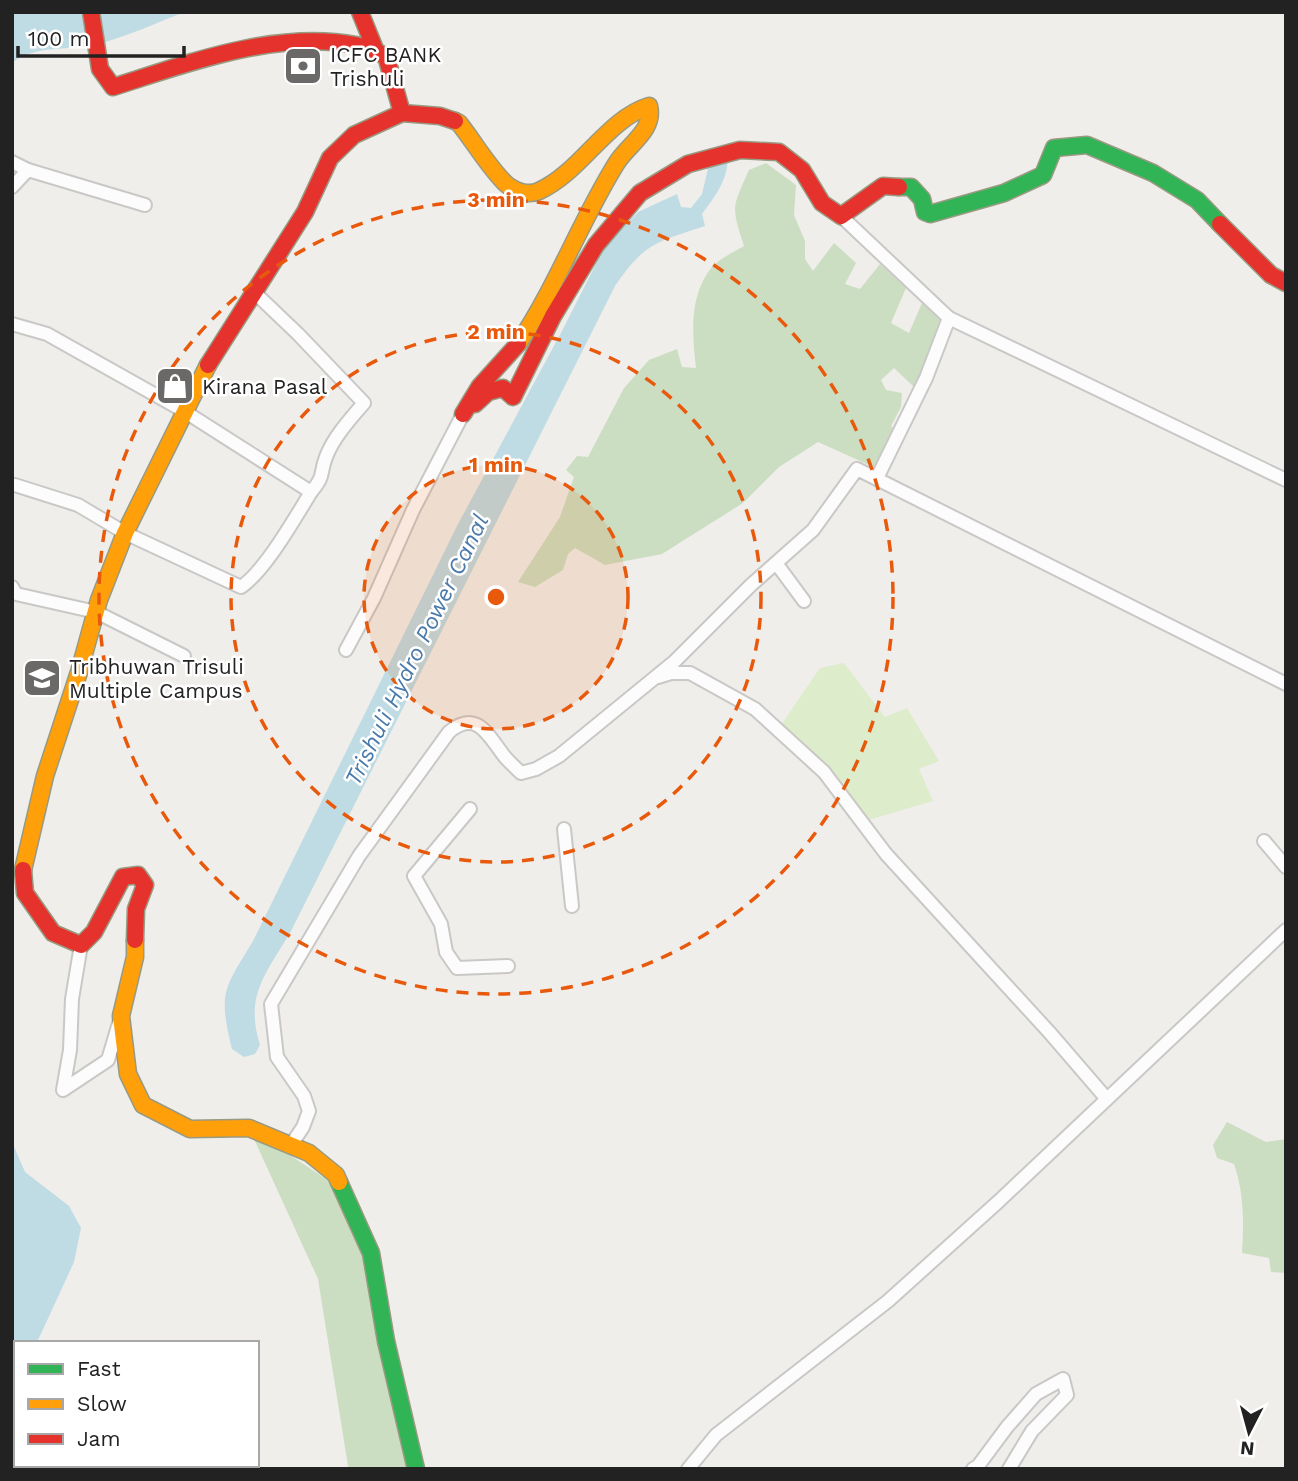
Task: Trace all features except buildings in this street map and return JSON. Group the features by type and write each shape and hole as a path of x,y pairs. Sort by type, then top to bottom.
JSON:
{"street":[{"path":"91,12 100,69 113,87 206,59 272,45 320,39 375,49 386,56 402,113"},
{"path":"360,12 375,49"},
{"path":"81,945 53,933 25,893 23,871 45,776 96,612 125,533 184,411 208,365 305,212 330,158 354,135 402,113 440,116 459,123 506,184 523,193 538,192 578,165 636,110 649,106 652,112 650,121 621,155 587,211 521,340 478,388 463,414 413,510 374,598 346,650"},
{"path":"841,216 883,186 911,187 922,199 925,212 930,214 1004,193 1043,175 1054,148 1087,145 1153,173 1197,201 1271,275 1286,283"},
{"path":"463,414 488,393 503,388 513,397 553,316 596,245 639,192 688,164 740,150 779,152 802,170 822,203 841,216 949,318 1286,480"},
{"path":"12,162 28,170 145,205"},
{"path":"12,187 28,170"},
{"path":"15,485 78,505 125,533 241,587 270,554 321,480 326,458 348,422 364,403 253,291"},
{"path":"877,478 926,378 949,318"},
{"path":"12,324 47,334 184,411 311,492"},
{"path":"291,1145 303,1128 309,1111 304,1096 277,1057 271,1004 359,856 449,732 463,723 484,728 505,757 521,773 536,769 559,756 674,662 716,619 813,530 857,469 1286,684"},
{"path":"776,563 804,601"},
{"path":"12,587 16,594 96,612 184,656"},
{"path":"654,678 671,673 690,673 755,709 824,772 886,854 1106,1098"},
{"path":"470,809 414,876 440,924 446,951 457,968 508,966"},
{"path":"564,829 572,906"},
{"path":"1264,841 1286,867"},
{"path":"138,875 145,885 136,909 135,957 121,1016 108,1060 63,1090 70,1050 72,999 81,945 94,932 123,877 138,875"},
{"path":"688,1469 716,1435 888,1301 999,1201 1286,930"},
{"path":"121,1016 128,1074 143,1105 190,1129 249,1128 309,1153 336,1175 371,1253 386,1341 415,1469"},
{"path":"973,1469 1036,1394 1063,1379 1067,1395 1032,1431 1009,1469"}],"green space":[{"path":"766,163 796,185 794,215 805,241 805,259 813,271 834,243 856,263 845,284 860,289 880,264 906,288 891,323 909,333 922,303 940,320 915,388 894,368 881,380 886,390 902,393 901,407 891,426 897,432 878,469 818,442 779,467 743,503 662,554 605,565 575,548 568,554 563,570 535,587 518,582 560,517 574,477 566,470 577,456 588,457 624,388 649,360 677,349 682,367 696,368 693,328 699,290 715,264 744,246 735,207 749,170"},
{"path":"844,663 885,717 907,708 939,761 919,769 933,801 865,821 848,794 827,770 781,725 820,668"},
{"path":"1227,1122 1266,1142 1286,1139 1286,1273 1271,1272 1269,1258 1242,1253 1240,1186 1234,1164 1217,1158 1213,1145"},
{"path":"249,1128 344,1191 386,1341 415,1469 350,1469 348,1466 318,1279"}],"water":[{"path":"12,12 184,12 102,43 44,50 12,63"},
{"name":"Trishuli Hydro Power Canal","path":"728,155 723,180 702,214 705,226 663,240 644,252 615,286 291,931 266,972 256,998 256,1027 260,1045 255,1054 244,1057 232,1049 225,1015 226,992 230,981 253,941 457,526 605,246 638,212 677,194 681,207 691,208 702,194 710,160"},
{"path":"12,1142 25,1172 69,1206 81,1228 74,1262 39,1338 37,1341 14,1341 12,1403"}],"traffic: fast":[{"path":"899,187 911,187 922,199 925,212 930,214 1004,193 1043,175 1054,148 1087,145 1153,173 1197,200 1220,224"},
{"path":"339,1182 371,1253 386,1341 416,1469"}],"traffic: slow":[{"path":"455,121 508,186 530,193 539,191 568,172 620,122 649,106 648,123 616,164 532,323 518,344"},
{"path":"23,870 45,776 99,600 125,533 208,365"},
{"path":"135,940 135,957 121,1016 128,1074 143,1105 190,1129 249,1128 309,1153 336,1175 339,1182"}],"traffic: jam":[{"path":"91,12 100,69 113,87 233,51 264,45 325,42 360,46 386,56 402,113"},
{"path":"360,12 375,49"},
{"path":"208,365 305,212 330,158 354,135 402,113 440,116 455,121"},
{"path":"475,404 488,392 503,388 513,397 553,316 596,245 640,193 688,164 740,150 779,152 802,170 822,203 841,216 883,186 899,187"},
{"path":"1220,224 1271,275 1286,283"},
{"path":"463,414 480,386 518,344"},
{"path":"23,870 25,893 53,933 81,945 94,932 123,877 138,875 145,885 136,909 135,940"}],"place":[{"name":"ICFC BANK Trishuli","path":"303,66"},
{"name":"Kirana Pasal","path":"175,386"},
{"name":"Tribhuwan Trisuli Multiple Campus","path":"42,678"}]}
